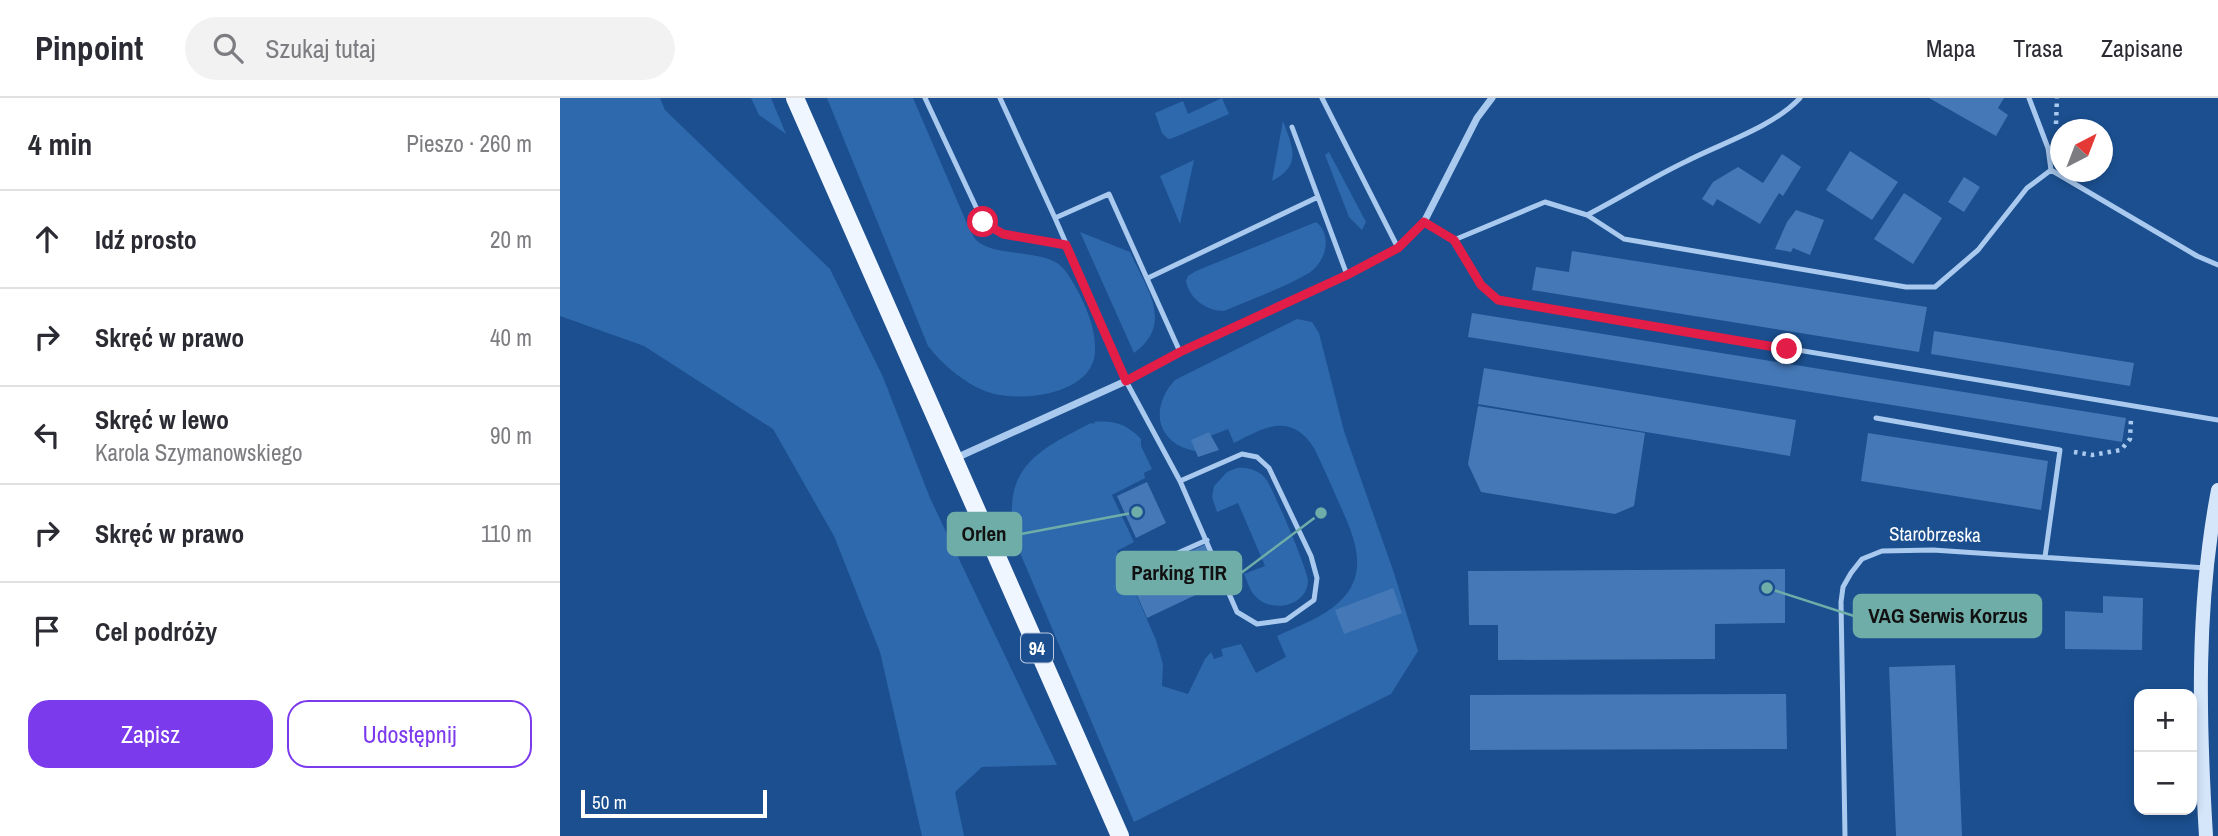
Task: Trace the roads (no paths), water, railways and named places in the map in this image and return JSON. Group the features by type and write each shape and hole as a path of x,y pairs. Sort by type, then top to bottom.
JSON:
{"main road":[{"name":"94","path":"795,98 1120,836"}],"street":[{"path":"954,459 1126,381 1180,352 1347,275 1398,248 1424,222 1477,118 1492,98"},
{"path":"2206,836 2201,629 2206,568 2218,490"}],"lane":[{"path":"925,98 983,222 1003,234 1066,245"},
{"path":"1000,98 1126,381 1180,481 1237,612 1257,624 1286,620 1314,600 1317,578 1311,556 1269,468 1264,463 1257,457 1242,454 1180,481"},
{"path":"1322,98 1398,248"},
{"path":"1587,215 1684,162 1749,132 1792,106 1800,98"},
{"path":"1454,240 1545,202 1587,215 1624,239 1906,287 1935,287 1978,250 2027,188 2050,170 2048,148 2029,98"},
{"path":"1292,127 1347,275"},
{"path":"2071,182 2197,256 2218,265"},
{"path":"1055,218 1109,194 1180,352"},
{"path":"1148,278 1318,197"},
{"path":"1424,222 1454,240 1481,285 1498,300 2218,420"},
{"path":"1875,418 2060,450 2045,557"},
{"path":"1135,572 1207,540"},
{"name":"Starobrzeska","path":"1845,836 1841,602 1843,587 1863,559 1882,551 1933,550 2206,568"}],"place":[{"name":"Orlen","path":"1137,512"},
{"name":"Parking TIR","path":"1321,513"},
{"name":"VAG Serwis Korzus","path":"1767,588"}]}
